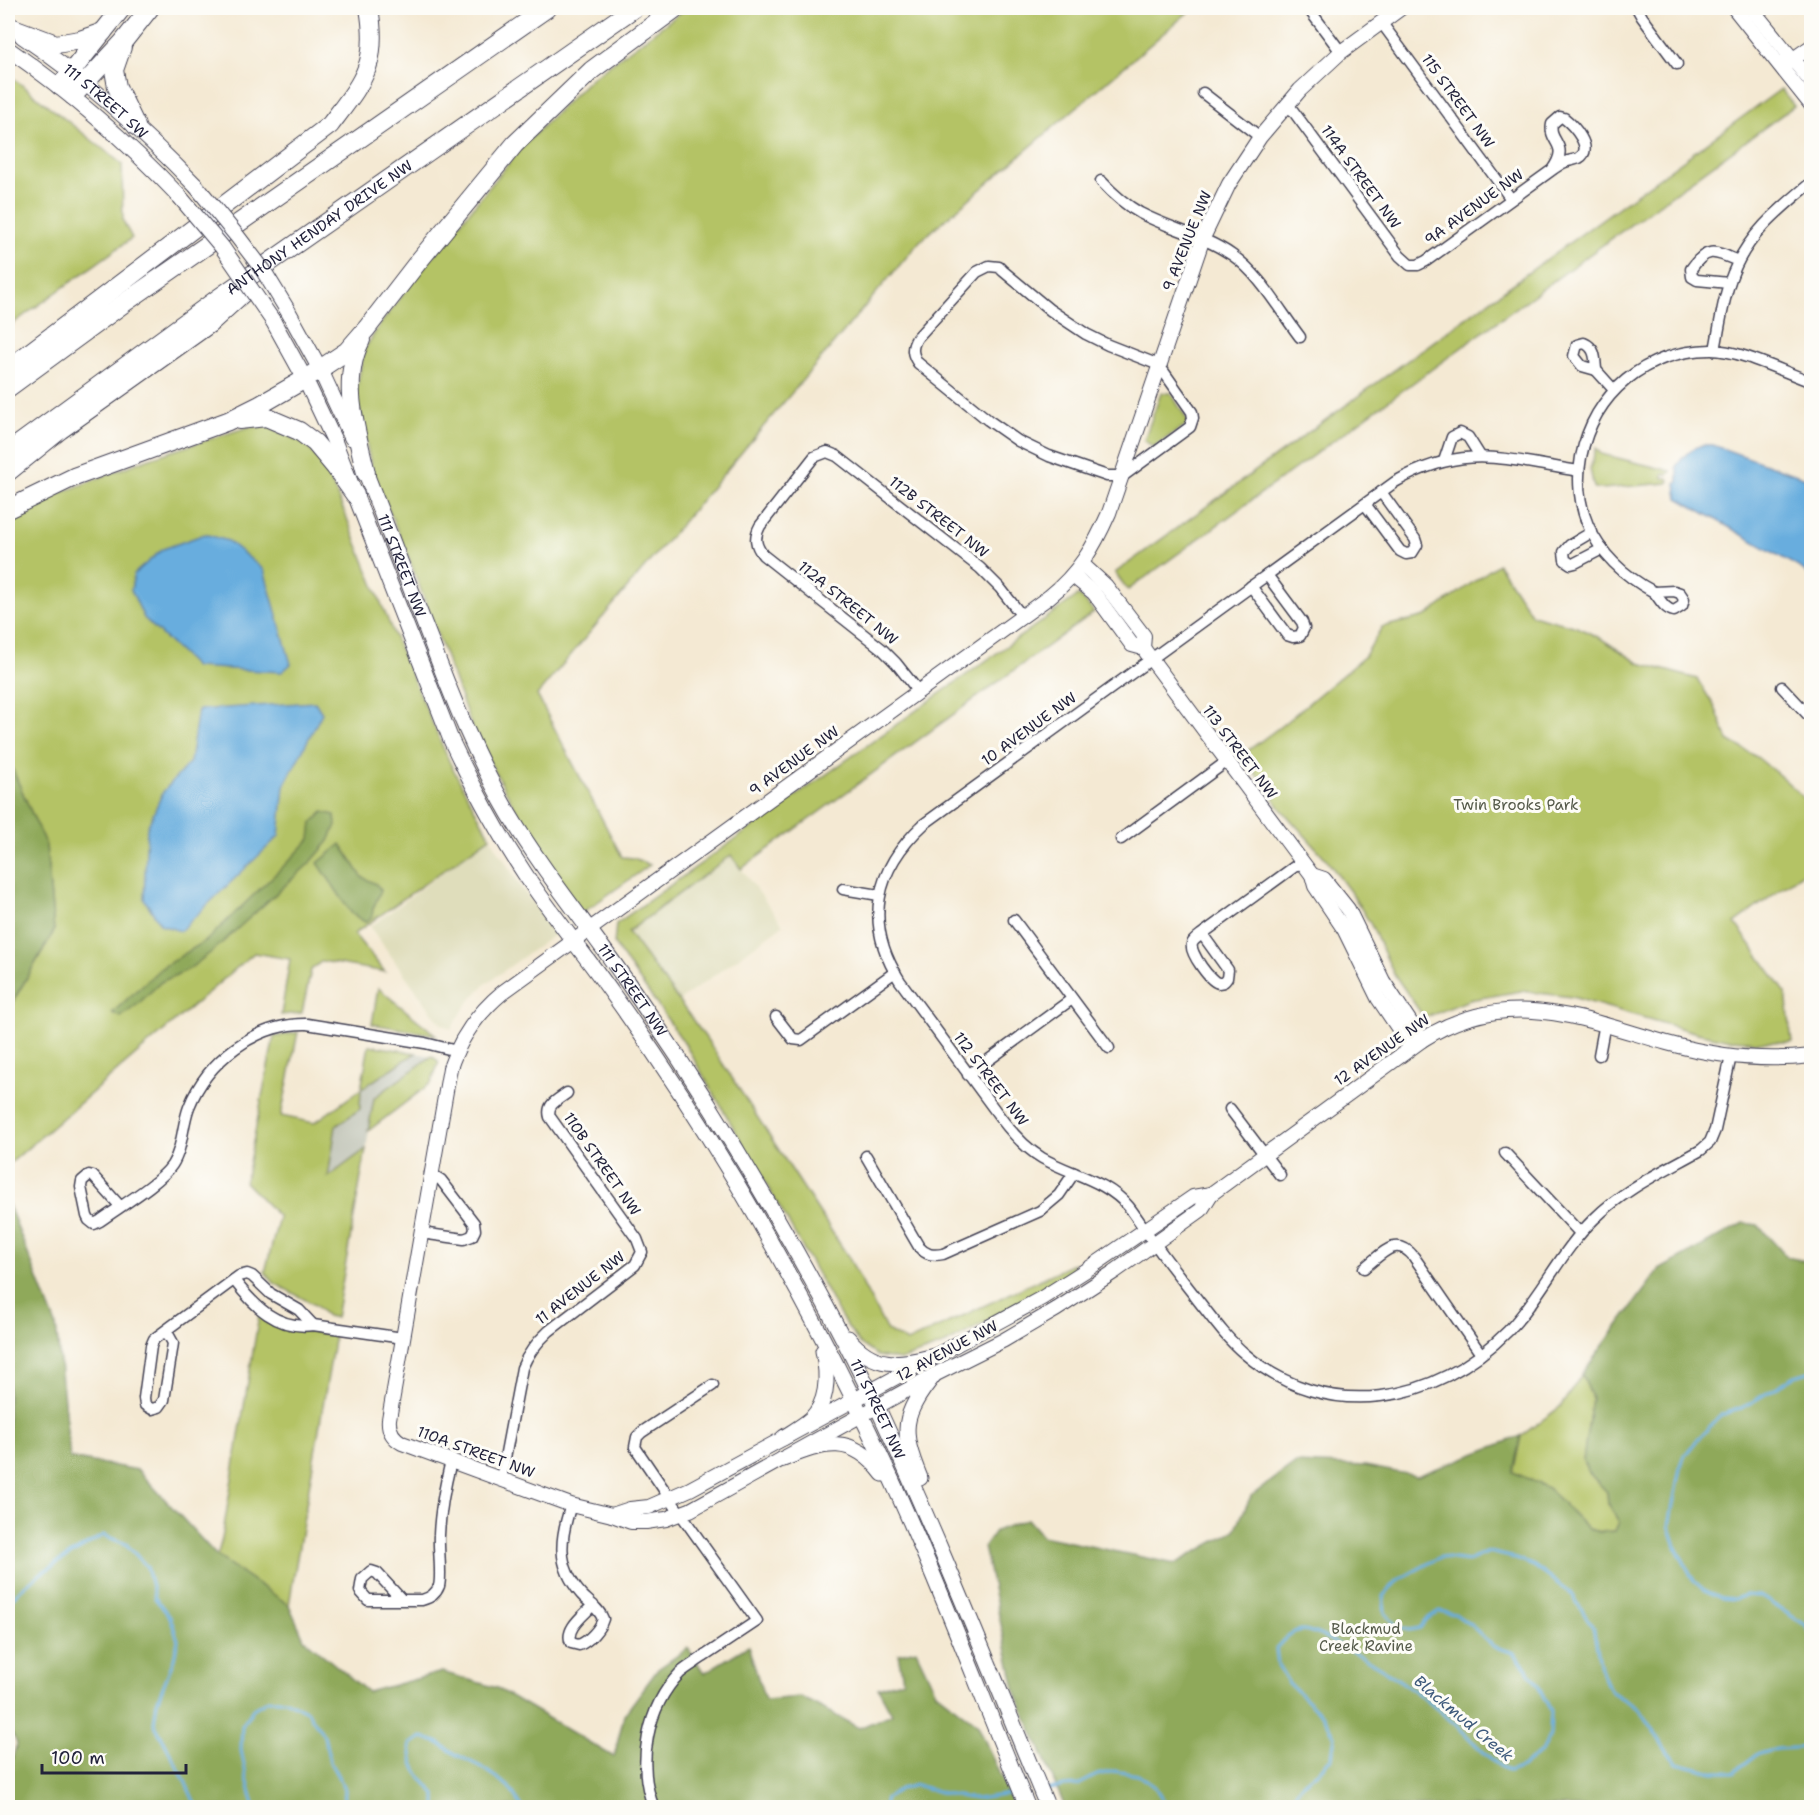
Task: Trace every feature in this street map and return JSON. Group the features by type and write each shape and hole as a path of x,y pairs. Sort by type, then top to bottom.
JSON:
{"highway":[{"path":"79,78 103,32 122,8"},
{"path":"66,91 123,42 150,8"},
{"path":"8,369 330,125 366,75 372,50 373,28 369,8"},
{"path":"8,388 127,301 547,8"},
{"name":"ANTHONY HENDAY DRIVE NW","path":"8,452 220,297 634,8"},
{"path":"8,509 74,477 228,421 313,374 347,351 515,144 592,70 676,8"},
{"path":"8,26 56,44 80,40 103,32"},
{"path":"123,42 114,70 117,87 136,126"},
{"path":"8,472 60,430 209,324 294,246"},
{"path":"366,473 354,420 351,394 352,370 357,349 367,328"},
{"path":"228,421 266,417 299,431 315,443 335,466 355,495"}],"main road":[{"name":"111 STREET SW","path":"8,26 79,78 136,126 196,186"},
{"name":"111 STREET SW","path":"8,50 66,91 142,157 180,197"},
{"name":"111 STREET NW","path":"196,186 263,270 288,311 313,374 333,438 451,741 465,771 526,875 650,1047 700,1124 768,1237 855,1400 914,1530 1028,1808"},
{"name":"111 STREET NW","path":"180,197 222,247 273,321 336,400 467,733 510,815 542,865 661,1032 716,1115 778,1220 833,1320 870,1392 944,1555 1048,1808"},
{"path":"833,1320 855,1346 873,1359 897,1364 935,1356"},
{"path":"783,1438 812,1418 825,1393 827,1371 819,1330"},
{"path":"934,1376 918,1396 908,1416 906,1431 913,1460 936,1519 944,1555"},
{"path":"783,1459 806,1449 827,1444 847,1445 874,1462 896,1490"}],"street":[{"path":"1308,8 1341,52"},
{"name":"9 AVENUE NW","path":"457,1051 476,1021 496,998 919,692 1058,590 1073,576 1102,528 1123,476 1203,238 1230,184 1260,137 1313,77 1341,52 1401,8"},
{"path":"1637,8 1677,64"},
{"path":"1734,8 1812,106"},
{"path":"1751,8 1812,83"},
{"name":"115 STREET NW","path":"1381,22 1511,199"},
{"path":"1781,68 1812,46"},
{"path":"1203,93 1260,137"},
{"name":"114A STREET NW","path":"1288,104 1400,256 1406,263 1412,265"},
{"name":"9A AVENUE NW","path":"1412,265 1426,261 1552,170 1585,153 1586,147 1582,139 1564,118 1560,117 1552,124 1551,129 1560,151 1558,161 1552,170"},
{"path":"1101,181 1114,195 1139,212 1203,238 1230,254 1250,270 1300,338"},
{"path":"1715,350 1729,283 1737,261 1768,219 1812,182"},
{"path":"1729,283 1697,280 1692,277 1691,269 1710,252 1718,251 1737,261"},
{"path":"989,266 999,267 1050,310 1086,334 1159,365 1192,412 1193,423 1185,432 1123,476 1107,476 1049,456 1018,441 988,420 918,363 912,352 917,338 977,272 989,266"},
{"path":"1654,592 1629,576 1602,549 1588,524 1582,502 1579,471 1588,431 1599,409 1614,390 1640,370 1662,359 1691,352 1715,350 1743,357 1812,382"},
{"path":"1596,370 1614,390"},
{"path":"1444,460 1452,437 1460,433 1468,437 1480,456"},
{"name":"112A STREET NW","path":"827,452 821,453 810,461 760,526 756,542 763,555 882,649 897,663 919,692"},
{"name":"112B STREET NW","path":"827,452 837,456 980,568 1000,588 1022,616"},
{"name":"10 AVENUE NW","path":"879,895 898,852 924,824 1147,654 1251,586 1381,492 1407,476 1444,460 1480,456 1499,457 1579,471"},
{"path":"1365,504 1400,551 1406,554 1412,553 1416,548 1415,539 1381,492"},
{"path":"1592,532 1570,545 1564,552 1565,560 1571,564 1575,563 1602,549"},
{"name":"113 STREET NW","path":"1082,564 1106,586 1144,636 1147,654"},
{"path":"1251,586 1287,634 1293,638 1300,636 1304,628 1302,622 1267,574"},
{"name":"113 STREET NW","path":"1073,576 1089,588 1132,645 1147,654 1312,875 1315,886 1344,930 1378,998 1417,1043"},
{"path":"1782,687 1812,719"},
{"path":"1120,839 1226,762"},
{"path":"1202,934 1302,862"},
{"path":"843,889 879,895"},
{"name":"112 STREET NW","path":"879,895 882,940 894,972 1017,1139 1042,1158 1097,1183 1113,1193 1128,1207 1234,1344 1267,1370 1286,1380 1308,1389 1339,1396 1373,1397 1406,1393 1435,1383 1481,1354 1508,1331 1580,1233 1601,1212 1623,1194 1701,1150 1710,1142 1715,1130 1731,1056"},
{"path":"1014,920 1109,1048"},
{"path":"776,1017 793,1039 801,1040 894,972"},
{"path":"968,1075 1072,999"},
{"name":"12 AVENUE NW","path":"571,1505 612,1515 630,1509 675,1506 783,1459 1004,1340 1114,1272 1201,1210 1210,1194 1417,1043 1463,1020 1490,1013 1533,1010 1566,1014 1605,1023 1668,1043 1731,1056 1789,1059 1812,1056"},
{"path":"1599,1055 1605,1023"},
{"path":"120,1206 93,1176 89,1175 82,1181 81,1187 87,1216 91,1223 96,1223 158,1180 171,1167 179,1149 190,1105 203,1082 216,1066 242,1043 265,1031 290,1024 307,1024 425,1043 457,1051"},
{"name":"110A STREET NW","path":"457,1051 450,1068 430,1173 389,1419 390,1430 394,1438 402,1443 571,1505"},
{"name":"110B STREET NW","path":"567,1093 550,1106 550,1117 637,1239 641,1248 640,1257"},
{"path":"1230,1109 1280,1175"},
{"path":"1506,1153 1580,1233"},
{"path":"866,1156 919,1247 930,1255 943,1254 1040,1211 1059,1195 1074,1173"},
{"path":"421,1233 467,1239 475,1230 474,1223 453,1195 441,1180 430,1173"},
{"name":"12 AVENUE NW","path":"675,1506 783,1438 1042,1298 1193,1197 1210,1194"},
{"path":"1364,1268 1391,1247 1405,1248 1414,1257 1481,1354"},
{"name":"11 AVENUE NW","path":"501,1479 522,1368 529,1353 549,1331 631,1268 640,1257"},
{"path":"162,1333 168,1334 171,1338 172,1350 164,1400 159,1407 152,1408 144,1402 154,1338 243,1275 252,1276 271,1294 299,1310 313,1325"},
{"path":"234,1280 252,1303 268,1315 287,1324 300,1327 313,1325 403,1338"},
{"path":"654,1808 647,1785 645,1758 652,1722 660,1702 684,1670 757,1621 636,1451 637,1437 642,1432 713,1385"},
{"path":"401,1599 426,1599 438,1588 440,1519 451,1461"},
{"path":"571,1505 562,1536 564,1563 575,1585 593,1605"}],"shaded area":[{"path":"490,837 521,887 556,935 484,985 467,1004 451,1029 440,1023 370,927"},
{"path":"731,855 783,925 679,1001 628,932"},
{"path":"416,1053 432,1056 374,1098 366,1149 328,1178 336,1126 360,1109 361,1089"}],"green space":[{"path":"687,8 1193,8 920,241 537,695 622,857 634,858 650,865 582,913 515,808 474,733 407,553 372,471 356,393 364,350 379,326 522,147 590,79"},
{"path":"8,74 122,164 123,221 132,238 8,327"},
{"path":"1781,89 1794,106 1128,590 1115,573"},
{"path":"1161,393 1171,393 1189,423 1153,447 1144,440"},
{"path":"248,427 269,427 304,443 323,464 450,763 490,837 354,934 385,972 322,961 311,970 302,1013 281,1015 290,959 254,953 8,1165 8,1010 54,931 46,846 8,759 8,521 40,501 147,459"},
{"path":"1596,448 1601,454 1671,471 1668,475 1663,474 1663,478 1668,478 1669,481 1667,483 1594,488 1590,469"},
{"name":"Twin Brooks Park","path":"1498,564 1532,615 1577,627 1600,638 1639,663 1697,679 1715,707 1728,740 1757,757 1811,805 1811,867 1735,923 1786,993 1792,1042 1730,1040 1697,1033 1572,997 1521,991 1469,1000 1427,1017 1423,1016 1394,974 1370,923 1354,897 1326,859 1281,809 1242,755 1281,726 1365,656 1382,627 1426,616"},
{"path":"1077,596 1081,597 1094,612 741,869 731,855 628,932 706,1038 849,1258 887,1331 907,1342 1075,1263 1072,1274 946,1344 900,1360 878,1356 859,1343 841,1317 685,1044 614,944 616,924"},
{"path":"8,759 46,846 54,931 8,1010"},
{"path":"323,812 335,815 336,825 329,841 312,861 214,950 189,969 161,982 121,1017 112,1013 161,968 207,940 310,839 312,823"},
{"path":"341,844 362,877 376,884 381,890 372,917 365,922 352,914 318,863"},
{"path":"378,988 436,1035 372,1024"},
{"path":"298,1032 281,1116 314,1123 361,1089 360,1109 336,1126 328,1177 366,1149 336,1318 327,1316 315,1305 274,1283 265,1272 279,1217 245,1182 274,1037"},
{"path":"369,1045 416,1053 361,1089"},
{"path":"432,1056 439,1062 431,1083 368,1131 374,1098"},
{"path":"8,1203 56,1325 70,1458 138,1470 217,1556 289,1605 304,1639 368,1692 442,1672 497,1688 614,1757 624,1715 658,1669 688,1648 704,1673 748,1646 765,1700 801,1697 859,1728 892,1714 878,1688 903,1680 898,1654 916,1650 936,1692 978,1725 1014,1807 8,1807 8,1773 17,1743 8,1729"},
{"name":"Blackmud Creek Ravine","path":"1743,1223 1758,1225 1787,1257 1811,1262 1811,1807 1065,1807 1016,1693 984,1547 995,1531 1027,1519 1042,1536 1175,1564 1235,1530 1251,1496 1296,1463 1365,1466 1417,1476 1521,1436 1513,1472 1548,1488 1588,1529 1600,1532 1615,1531 1619,1522 1608,1503 1607,1492 1590,1474 1583,1461 1592,1398 1582,1374 1659,1270"},
{"path":"259,1315 296,1330 335,1335 289,1605 217,1556 222,1539"},
{"path":"1582,1374 1592,1398 1583,1461 1590,1474 1607,1492 1608,1503 1619,1522 1615,1531 1600,1532 1588,1529 1548,1488 1513,1472 1521,1436 1561,1406"}],"water":[{"path":"1702,445 1713,445 1811,480 1811,577 1802,569 1678,498 1676,467 1687,454"},
{"path":"205,534 228,541 264,570 291,664 282,672 195,667 144,618 131,590 134,574 163,549"},
{"path":"315,702 322,713 284,786 279,836 180,931 161,925 144,899 147,828 163,792 190,762 198,710"}],"waterway":[{"name":"Blackmud Creek","path":"1812,1371 1795,1376 1744,1407 1721,1415 1697,1440 1685,1455 1680,1468 1669,1525 1677,1549 1694,1581 1704,1590 1722,1598 1760,1596 1804,1624 1812,1635"},
{"name":"Blackmud Creek","path":"8,1605 24,1586 103,1535 126,1544 147,1567 155,1598 170,1617 178,1640 174,1659 157,1702 154,1723 197,1808"},
{"name":"Blackmud Creek","path":"1289,1808 1291,1800 1301,1785 1332,1757 1335,1736 1323,1716 1288,1682 1278,1665 1276,1648 1294,1632 1302,1630 1321,1636 1356,1653 1386,1671 1443,1714 1508,1772 1522,1767 1541,1752 1550,1735 1551,1711 1534,1678 1514,1653 1493,1646 1455,1614 1439,1611 1427,1619 1420,1628 1409,1630 1399,1627 1385,1613 1383,1596 1398,1580 1440,1557 1468,1561 1489,1552 1511,1557 1534,1566 1572,1594 1593,1628 1602,1673 1610,1691 1639,1709 1677,1763 1713,1772 1734,1772 1756,1755 1777,1749 1812,1747"},
{"name":"Blackmud Creek","path":"255,1808 241,1750 242,1726 253,1709 268,1700 285,1700 308,1712 324,1736 330,1762 345,1789 344,1808"},
{"name":"Blackmud Creek","path":"436,1808 436,1796 418,1773 412,1760 410,1744 422,1737 439,1743 481,1767 508,1786 523,1808"},
{"name":"Blackmud Creek","path":"1045,1790 1078,1785 1097,1775 1114,1771 1138,1775 1155,1787 1168,1808"},
{"name":"Blackmud Creek","path":"884,1808 886,1798 900,1789 916,1785 950,1795 977,1799 1017,1793"}]}
